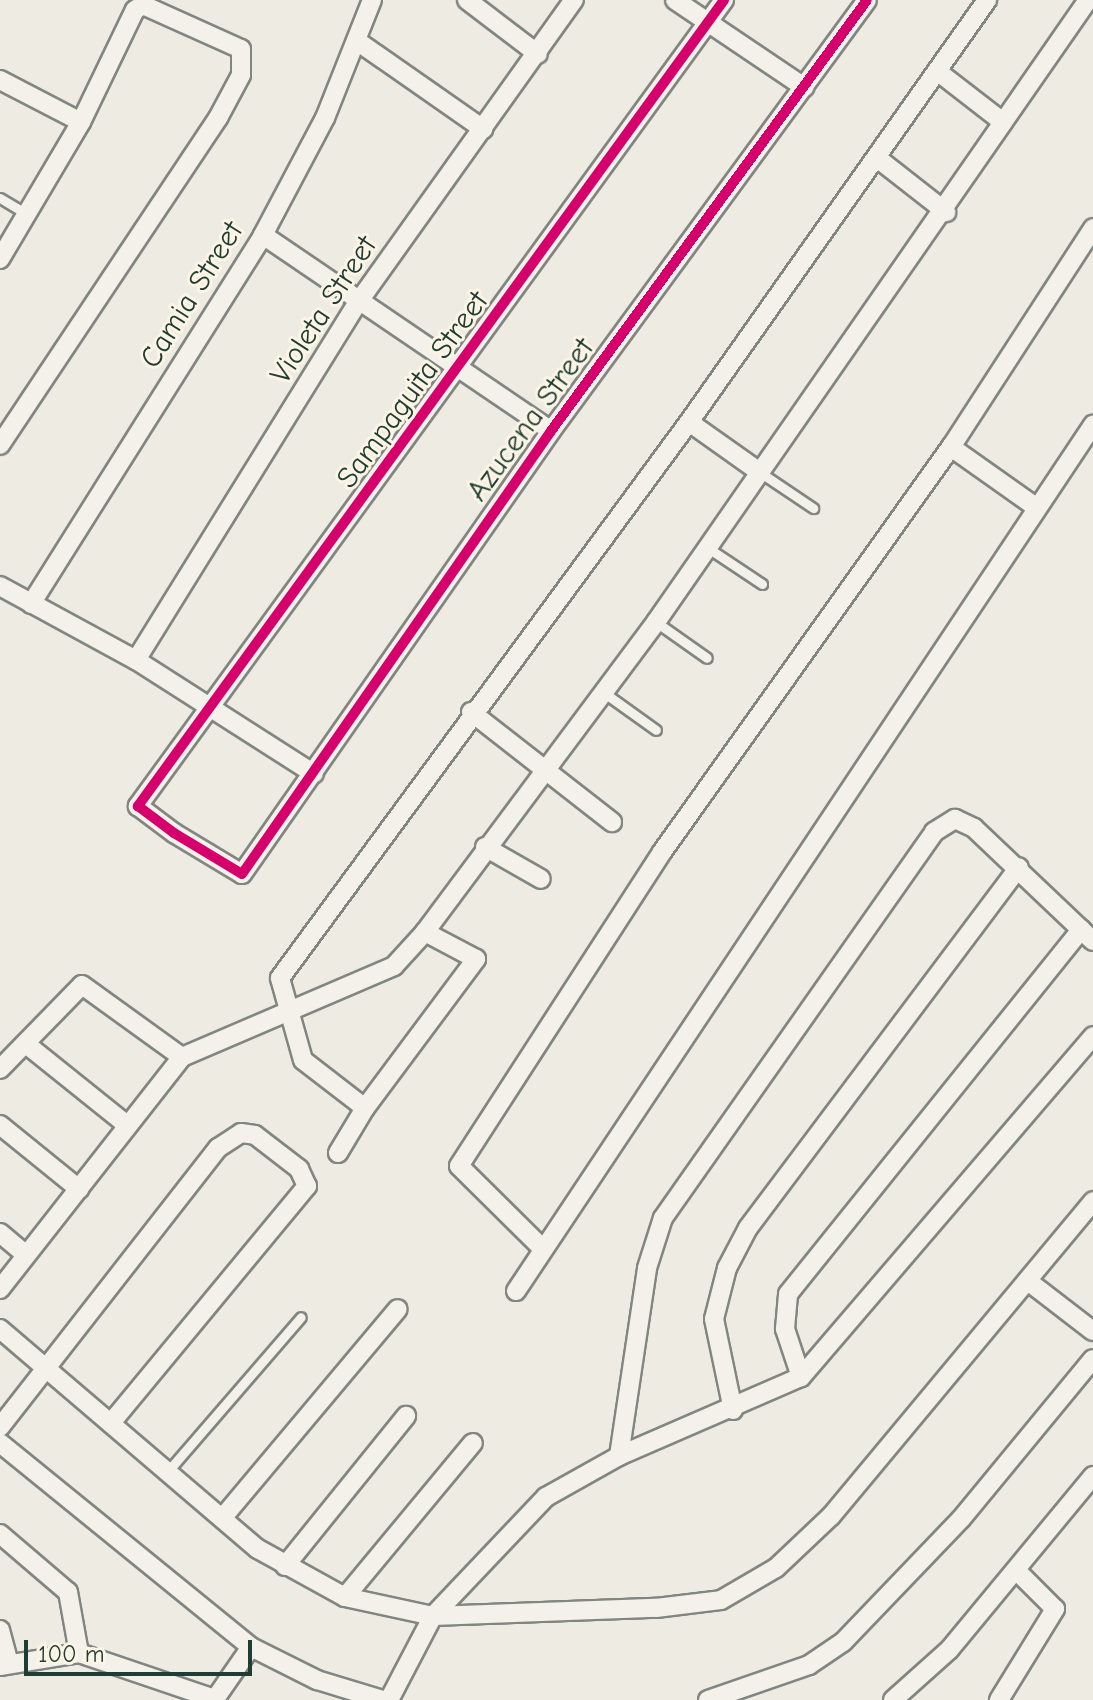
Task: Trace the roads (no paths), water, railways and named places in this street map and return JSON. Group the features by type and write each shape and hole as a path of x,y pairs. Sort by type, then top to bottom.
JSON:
{"street":[{"name":"Camia Street","path":"31,604 263,235 357,41 372,0"},
{"path":"467,0 538,54"},
{"name":"Violeta Street","path":"136,660 359,301 574,0"},
{"path":"675,0 804,87"},
{"name":"Sampaguita Street","path":"242,874 138,806 462,365 724,0"},
{"name":"Azucena Street","path":"242,874 551,431 867,0"},
{"path":"365,1108 303,1060 280,978 471,712 689,422 987,0"},
{"path":"0,1289 182,1057 394,966 425,932 540,771 656,622 946,212 1003,122 1088,0"},
{"path":"0,259 81,122 143,5 241,49 241,75 0,445"},
{"path":"357,41 483,129"},
{"path":"937,71 1003,122"},
{"path":"0,80 81,122"},
{"path":"877,158 946,212"},
{"path":"543,1249 459,1166 662,852 951,447 1093,228"},
{"path":"263,235 359,301 462,365 551,431"},
{"path":"689,422 761,473"},
{"path":"516,1291 1093,425"},
{"path":"951,447 1037,508"},
{"path":"0,586 136,660 208,709 314,774"},
{"path":"471,712 540,771 612,822"},
{"path":"619,1456 647,1268 675,1199 934,832 963,822 1019,867 1087,935 788,1294 785,1329 801,1377"},
{"path":"485,847 541,879"},
{"path":"733,1410 714,1319 727,1268 748,1228 1019,867"},
{"path":"338,1153 365,1108 476,959 425,932"},
{"path":"0,1069 82,985 182,1057"},
{"path":"0,1443 251,1647 317,1680 386,1700 433,1616 546,1497 619,1456 733,1410 801,1377 1093,1036"},
{"path":"26,1044 127,1125"},
{"path":"0,1125 79,1189"},
{"path":"0,1427 218,1148 241,1133 255,1135 299,1169 307,1186 111,1423"},
{"path":"0,1329 285,1566 345,1597 433,1616 656,1608 721,1600 750,1586 831,1516 1093,1201"},
{"path":"0,1233 26,1255"},
{"path":"1028,1281 1093,1331"},
{"path":"224,1516 398,1309"},
{"path":"708,1700 809,1665 843,1642 961,1519 1093,1359"},
{"path":"285,1566 406,1416"},
{"path":"345,1597 473,1443"},
{"path":"893,1700 949,1650 1093,1476"},
{"path":"0,1534 68,1592 79,1653"},
{"path":"999,1700 1055,1609 1017,1571"},
{"path":"0,1630 5,1665 79,1653 215,1699 251,1647"}],"lane":[{"path":"0,198 25,213"},
{"path":"761,473 813,508"},
{"path":"708,548 762,584"},
{"path":"656,622 707,658"},
{"path":"603,692 656,730"},
{"path":"168,1471 301,1317"}]}
